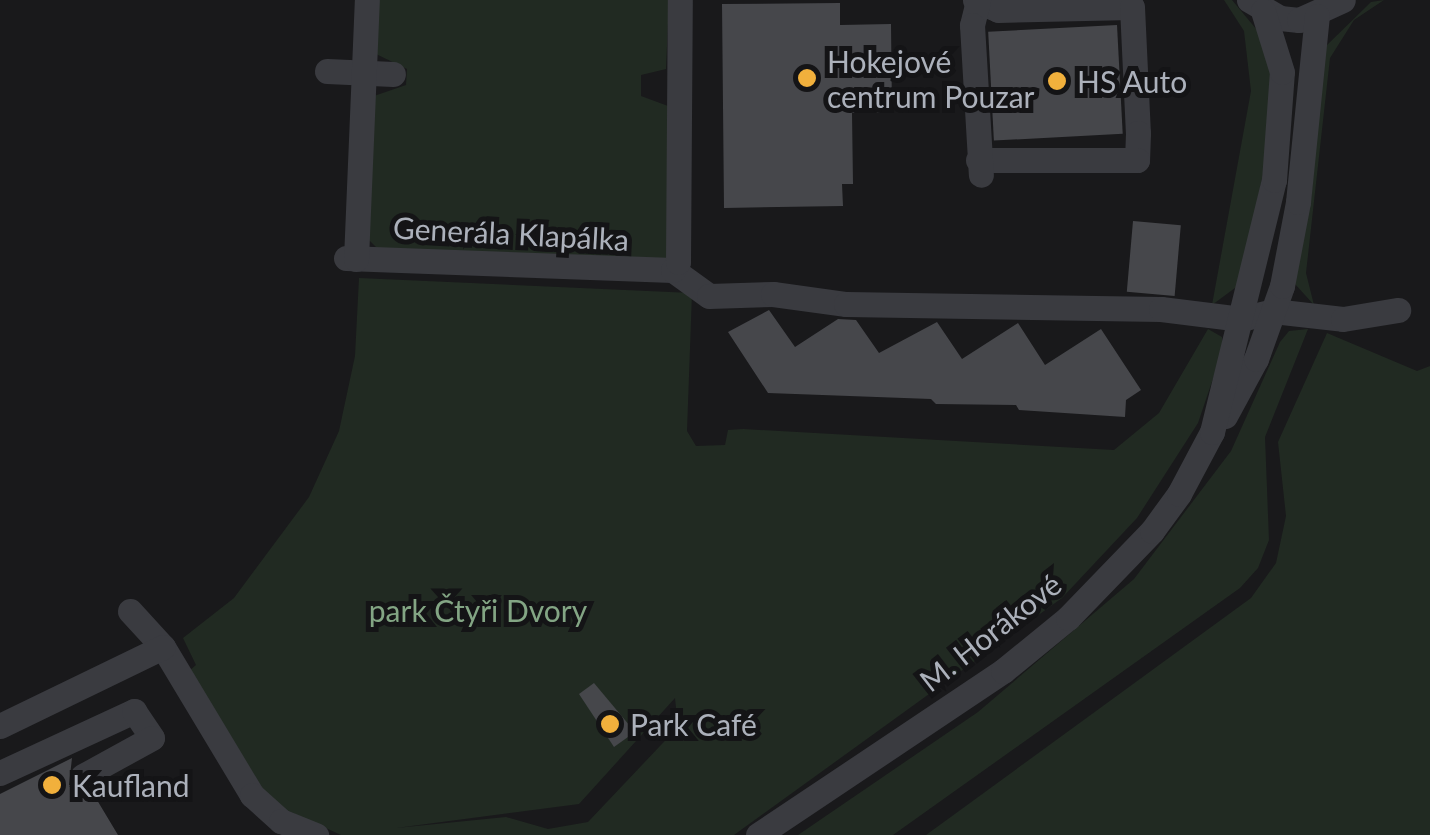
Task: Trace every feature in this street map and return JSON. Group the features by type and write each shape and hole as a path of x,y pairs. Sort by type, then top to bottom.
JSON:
{"street":[{"path":"364,73 367,0"},
{"path":"680,0 678,262 673,270 709,296 1161,309 1241,319 1273,311 1343,318 1398,310"},
{"path":"1256,6 1280,18 1318,16 1343,0"},
{"path":"967,2 998,10 1132,8 1136,160 980,168 972,25 967,2"},
{"name":"M. Horákové","path":"1212,432 1274,180 1280,126 1282,72 1256,6"},
{"name":"M. Horákové","path":"758,835 1004,670 1068,618 1152,532 1241,390 1273,311 1298,202 1318,16"},
{"path":"327,71 393,74"},
{"name":"Generála Klapálka","path":"364,73 351,258 673,270"},
{"path":"130,611 163,647 252,795 281,821 316,835"},
{"path":"0,726 163,647"},
{"path":"0,774 134,711 152,738 83,776"}],"green space":[{"path":"376,0 669,0 666,69 641,75 641,96 668,106 669,259 378,249 368,239 374,96 406,85 407,69 376,54"},
{"path":"1224,0 1232,0 1257,30 1271,74 1265,165 1239,285 1212,305 1251,91 1244,31"},
{"path":"1384,0 1354,20 1330,58 1306,273 1314,305 1295,284 1311,199 1325,47 1371,2"},
{"name":"park Čtyři Dvory","path":"359,278 692,293 687,431 696,446 725,445 728,430 743,429 1114,450 1159,413 1208,329 1222,337 1223,349 1198,423 1137,518 1062,598 734,835 341,835 271,803 189,671 196,665 183,638 234,598 309,497 339,431 355,356","holes":["675,698 678,727 588,822 548,829 506,817 396,828 579,804"]},
{"path":"1308,329 1265,437 1269,540 1258,568 1240,588 893,835 798,835 978,712 1134,579 1231,451 1280,342 1289,331"},
{"path":"1327,333 1417,371 1430,366 1430,835 926,835 1251,598 1276,563 1286,516 1278,442"}],"building":[{"name":"Hokejové centrum Pouzar","path":"840,3 840,25 891,24 892,112 852,113 853,184 842,184 843,206 724,208 722,4"},
{"name":"HS Auto","path":"1117,25 1123,134 994,141 988,32"},
{"path":"1133,221 1181,225 1175,296 1127,292"},
{"path":"769,310 795,347 838,319 856,320 879,353 937,322 962,359 1018,323 1045,365 1101,329 1141,390 1126,400 1125,417 1019,410 1016,405 936,404 931,399 768,393 728,332"},
{"path":"594,683 635,732 614,747 579,694"},
{"name":"Kaufland","path":"72,758 69,785 91,790 118,835 0,835 0,794"}],"place":[{"name":"Hokejové centrum Pouzar","path":"807,78"},
{"name":"HS Auto","path":"1057,81"},
{"name":"Park Café","path":"610,724"},
{"name":"Kaufland","path":"52,785"}]}
